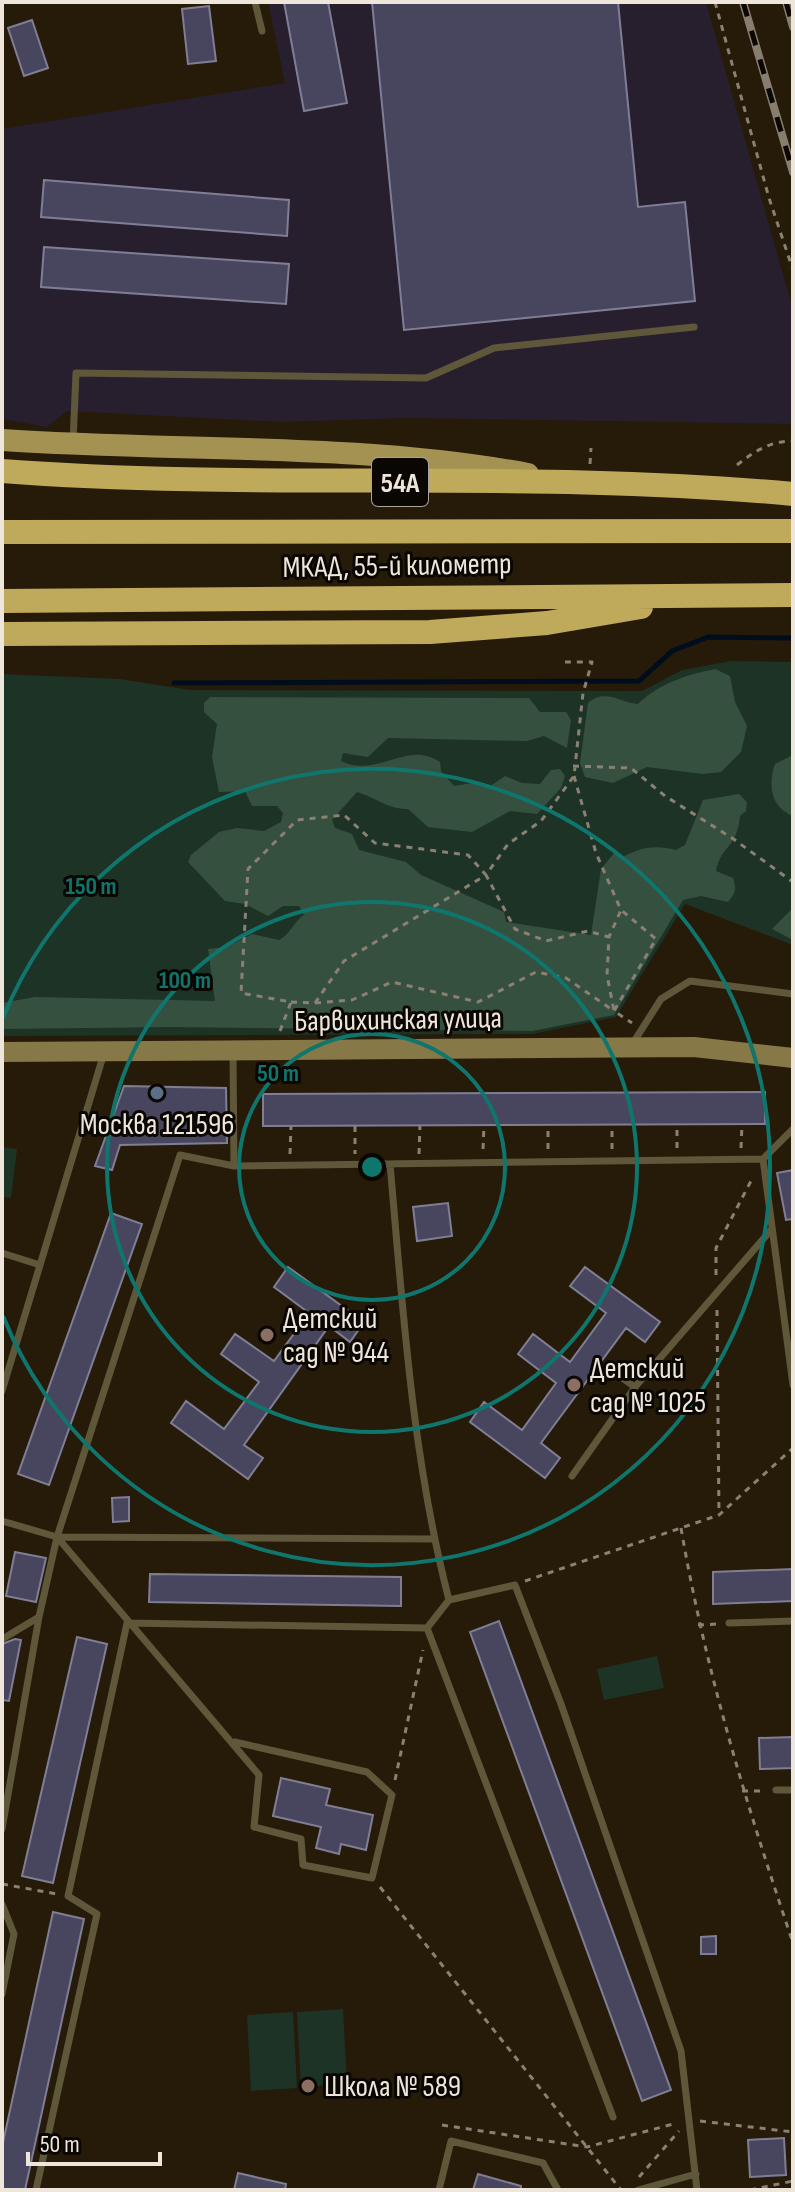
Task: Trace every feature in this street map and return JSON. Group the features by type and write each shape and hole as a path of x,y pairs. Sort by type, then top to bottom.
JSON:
{"highway":[{"path":"2,471 69,476"},
{"name":"54А","path":"69,476 568,482 681,485 793,494"},
{"name":"МКАД, 55-й километр","path":"2,532 793,531"},
{"path":"2,636 430,632 547,623 711,594"},
{"name":"МКАД, 55-й километр","path":"2,601 793,595"}],"main road":[{"path":"2,440 73,445 298,449 399,456 568,482"},
{"name":"54А","path":"2,478 69,476"}],"street":[{"name":"Барвихинская улица","path":"2,1052 105,1049 272,1051 636,1038 793,1058"}],"lane":[{"path":"255,2 262,31"},
{"path":"73,445 76,373 426,378 494,348 694,327"},
{"path":"636,1038 661,999 690,981 793,994"},
{"path":"2,1391 105,1049"},
{"path":"233,1051 234,1166"},
{"path":"2,1829 39,1617 57,1537 180,1155 234,1166 763,1159 793,1129"},
{"path":"763,1159 793,1385"},
{"path":"390,1164 412,1402 433,1539 449,1600"},
{"path":"572,1476 635,1387 771,1230"},
{"path":"2,1253 40,1265"},
{"path":"612,1371 635,1387"},
{"path":"2,1521 57,1537 433,1539"},
{"path":"57,1537 127,1623 235,1742 259,1775 254,1827 301,1839 303,1865 372,1878 392,1795 367,1772 235,1742"},
{"path":"427,1628 449,1600 515,1585 561,1704 681,2051 697,2190"},
{"path":"4,1638 39,1617"},
{"path":"729,1623 793,1621"},
{"path":"127,1623 427,1628"},
{"path":"36,2190 97,1914 68,1896 127,1623"},
{"path":"427,1628 613,2117"},
{"path":"776,1790 793,1790"},
{"path":"2,1904 14,1934 2,1994"},
{"path":"439,2190 451,2141 543,2163 558,2190"},
{"path":"638,2190 696,2174"}],"path":[{"path":"715,2 769,198 793,270"},
{"path":"737,465 776,441 793,441"},
{"path":"590,468 591,448"},
{"path":"565,662 592,662 592,671 583,693 573,766 596,853 621,910 656,939 614,1011"},
{"path":"573,766 631,768 665,796 732,838 793,882"},
{"path":"315,1003 344,961 486,875 508,844 541,821 574,776"},
{"path":"609,937 588,931 546,941 515,929 486,875 468,855 375,843 344,815 297,820 248,869 241,993 315,1003 352,1000 392,982 478,1002 536,972 566,978 614,1011 636,1038"},
{"path":"614,1011 607,975 609,937 621,910"},
{"path":"272,1051 291,1002"},
{"path":"676,1160 677,1124"},
{"path":"741,1159 742,1124"},
{"path":"419,1164 420,1125"},
{"path":"483,1163 484,1125"},
{"path":"548,1125 548,1162"},
{"path":"611,1161 612,1125"},
{"path":"290,1165 291,1126"},
{"path":"355,1126 355,1164"},
{"path":"719,1515 716,1248 763,1159"},
{"path":"515,1585 719,1515 793,1448"},
{"path":"681,1528 698,1625 742,1791 793,1943"},
{"path":"698,1625 729,1623"},
{"path":"392,1795 427,1628"},
{"path":"742,1791 776,1790"},
{"path":"372,1878 621,2190"},
{"path":"2,1884 68,1896"},
{"path":"442,2125 587,2147 689,2119 793,2132"},
{"path":"638,2178 689,2119"},
{"path":"750,2190 793,2181"}],"shaded area":[{"path":"268,2 706,2 793,310 793,424 405,418 283,422 67,411 47,427 2,419 2,129 285,83"}],"green space":[{"path":"731,661 793,662 793,945 685,904 616,1017 532,1034 2,1036 2,674 120,679 190,690 642,691 682,670"},
{"path":"715,669 730,676 735,702 747,726 741,752 721,772 703,774 647,767 613,783 585,777 580,763 588,703 607,696 638,704 674,681"},
{"path":"210,697 529,698 540,712 566,712 571,720 567,748 544,736 527,741 388,738 368,757 343,753 341,761 367,766 404,756 428,756 440,762 441,771 454,786 472,783 489,787 505,776 522,783 540,784 551,770 560,769 565,776 561,788 537,814 510,811 472,832 428,827 408,809 388,805 357,792 332,820 335,828 352,834 359,850 406,862 421,875 504,912 506,922 591,935 601,869 614,853 623,857 649,848 676,850 685,845 703,800 739,794 747,802 746,811 740,816 736,835 721,856 716,871 733,878 734,894 728,902 701,896 683,900 614,1015 532,1031 172,1027 2,1029 2,1003 35,997 215,1001 208,949 227,947 252,934 279,940 304,915 299,906 283,906 268,916 245,904 225,901 188,862 191,855 219,832 237,828 264,831 281,822 283,813 277,806 252,806 245,791 219,792 212,757 217,724 204,712 204,703"},
{"path":"793,755 793,816 775,801 772,779 775,764"},
{"path":"793,887 793,940 772,929 791,910"},
{"path":"2,1147 17,1149 11,1198 2,1197"},
{"path":"657,1656 664,1688 604,1700 597,1669"},
{"path":"343,2009 347,2084 301,2087 297,2012"},
{"path":"293,2012 297,2088 251,2091 247,2015"}],"building":[{"path":"284,2 328,2 347,103 304,111"},
{"path":"372,2 618,2 638,207 685,202 695,301 404,330"},
{"path":"209,6 216,61 188,64 182,9"},
{"path":"32,20 48,68 24,76 8,28"},
{"path":"44,180 289,200 287,236 41,217"},
{"path":"44,247 289,264 286,304 41,287"},
{"path":"124,1086 226,1088 227,1143 120,1145 112,1170 95,1166"},
{"path":"765,1092 765,1124 263,1126 263,1094"},
{"path":"793,1170 793,1219 786,1220 777,1173"},
{"path":"448,1203 452,1236 417,1241 413,1207"},
{"path":"111,1213 142,1224 49,1485 18,1474"},
{"path":"288,1267 364,1322 350,1342 329,1326 244,1445 263,1458 248,1479 171,1423 186,1401 224,1429 259,1382 221,1354 235,1334 274,1361 309,1313 274,1287"},
{"path":"585,1267 660,1322 645,1342 626,1328 541,1443 560,1458 545,1478 470,1422 484,1402 522,1430 556,1383 518,1354 533,1334 570,1362 606,1313 570,1286"},
{"path":"129,1497 129,1521 113,1522 112,1498"},
{"path":"15,1552 46,1558 36,1602 6,1596"},
{"path":"793,1569 793,1601 713,1604 713,1572"},
{"path":"150,1574 401,1577 401,1606 149,1602"},
{"path":"499,1621 671,2090 642,2101 470,1632"},
{"path":"77,1637 107,1644 53,1883 22,1876"},
{"path":"21,1640 9,1701 2,1700 2,1644"},
{"path":"793,1737 793,1768 760,1769 759,1738"},
{"path":"281,1778 330,1789 326,1805 373,1815 366,1850 341,1844 339,1854 316,1848 321,1827 273,1816"},
{"path":"53,1912 84,1919 25,2190 2,2190 2,2147"},
{"path":"716,1936 716,1954 701,1954 701,1937"},
{"path":"784,2138 786,2175 750,2177 748,2140"},
{"path":"238,2173 286,2184 285,2190 234,2190"},
{"path":"478,2174 521,2186 521,2190 473,2190"}],"waterway":[{"path":"174,683 639,681 672,651 708,637 793,638"}],"railway":[{"path":"743,2 793,172"},
{"path":"786,2 793,27"}],"place":[{"name":"Москва 121596","path":"157,1093"},
{"name":"Детский сад № 944","path":"267,1335"},
{"name":"Детский сад № 1025","path":"574,1385"},
{"name":"Школа № 589","path":"308,2086"}]}
